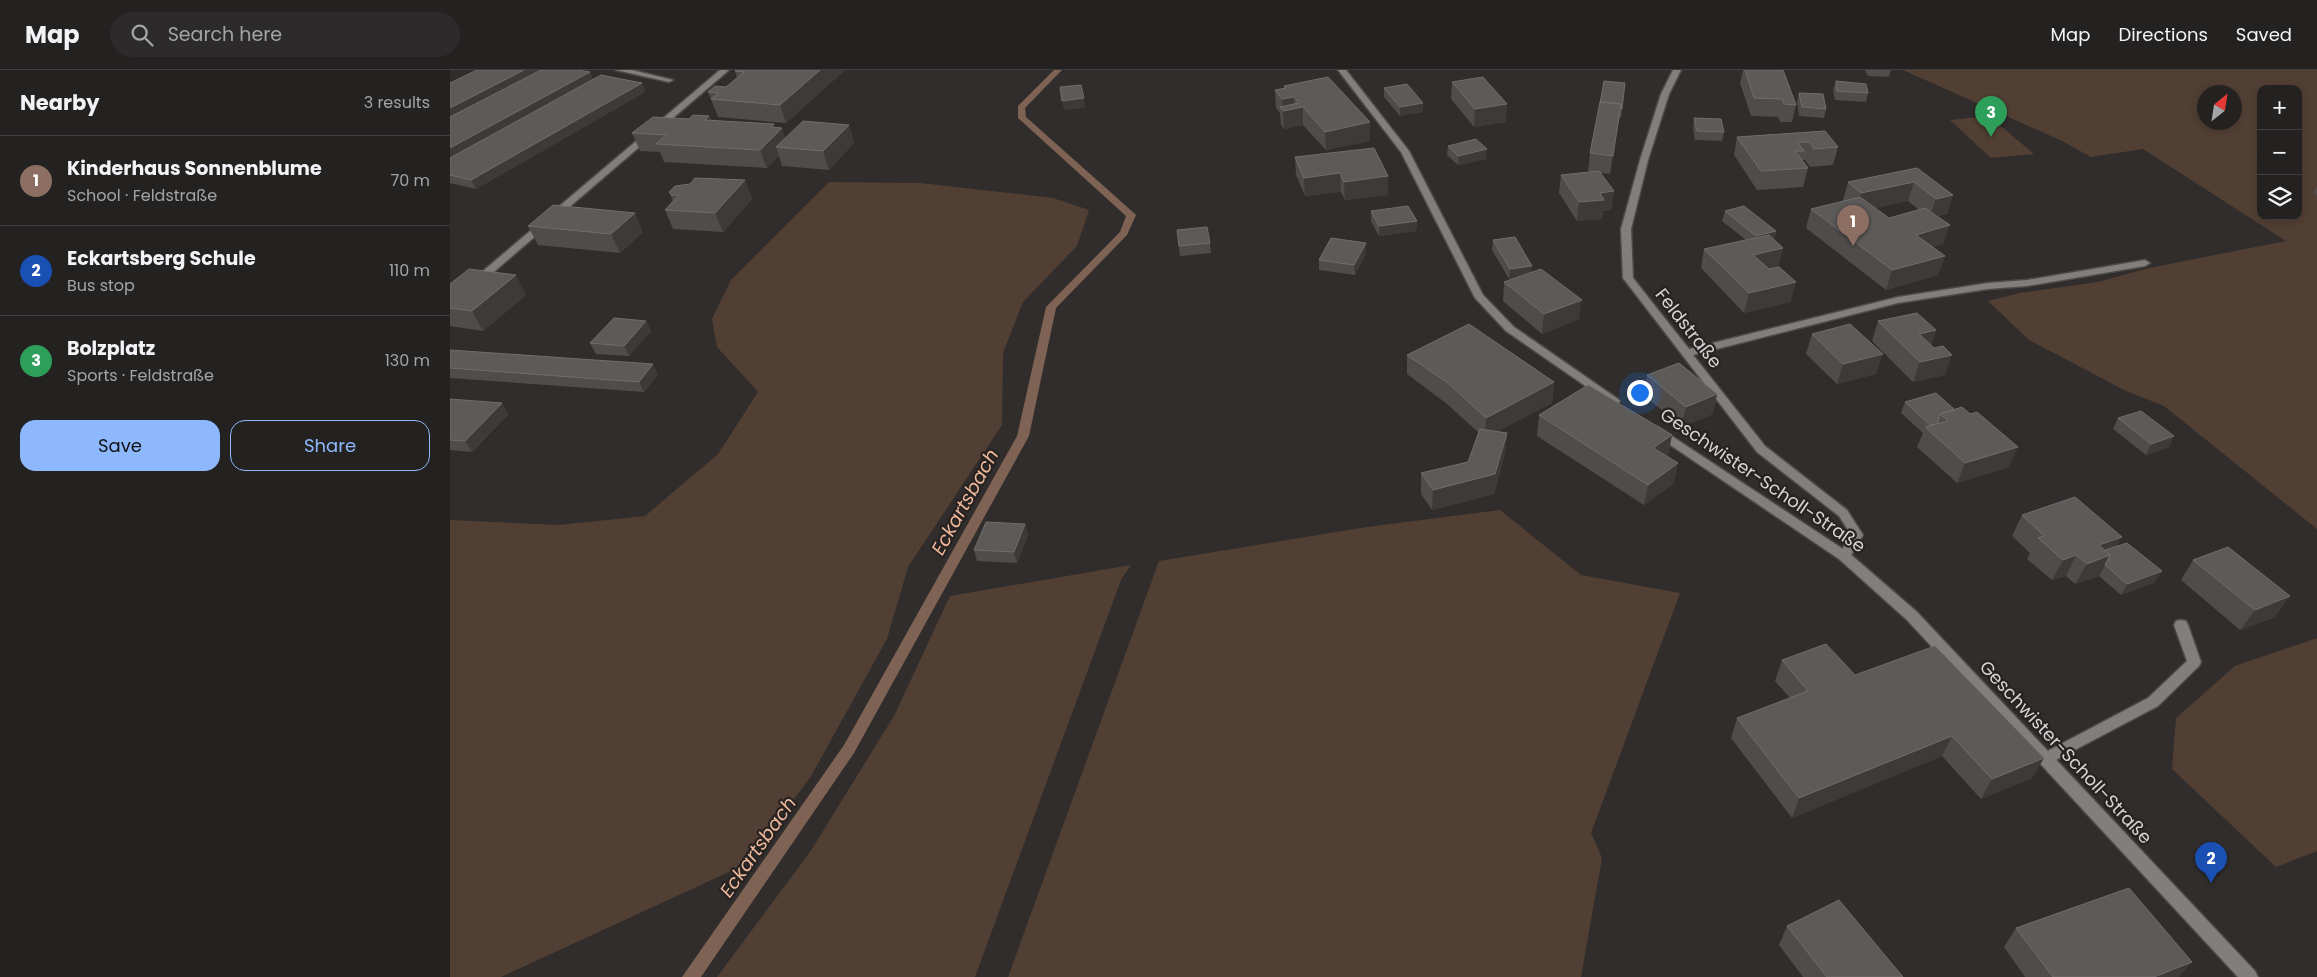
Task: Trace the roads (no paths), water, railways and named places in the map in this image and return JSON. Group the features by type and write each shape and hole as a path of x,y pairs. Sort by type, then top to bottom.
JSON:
{"street":[{"path":"620,70 669,80"},
{"path":"450,304 680,106 725,70"},
{"path":"1342,70 1405,152 1479,296 1510,329 1620,406"},
{"name":"Feldstraße","path":"1677,70 1665,94 1644,160 1626,229 1628,278 1761,449 1843,513 1857,534 1844,556"},
{"path":"1687,353 1898,300 1988,286 2027,283 2145,263"},
{"name":"Geschwister-Scholl-Straße","path":"1645,422 1844,556 1912,616 2249,977"},
{"path":"2046,758 2153,702 2194,662 2181,625"}],"waterway":[{"name":"Eckartsbach","path":"691,977 849,749 1023,436 1051,307 1124,233 1131,215 1022,118 1021,108 1058,70"}],"place":[{"name":"Bolzplatz","path":"1991,137"},
{"name":"Kinderhaus Sonnenblume","path":"1853,246"},
{"name":"Eckartsberg Schule","path":"2211,883"}]}
